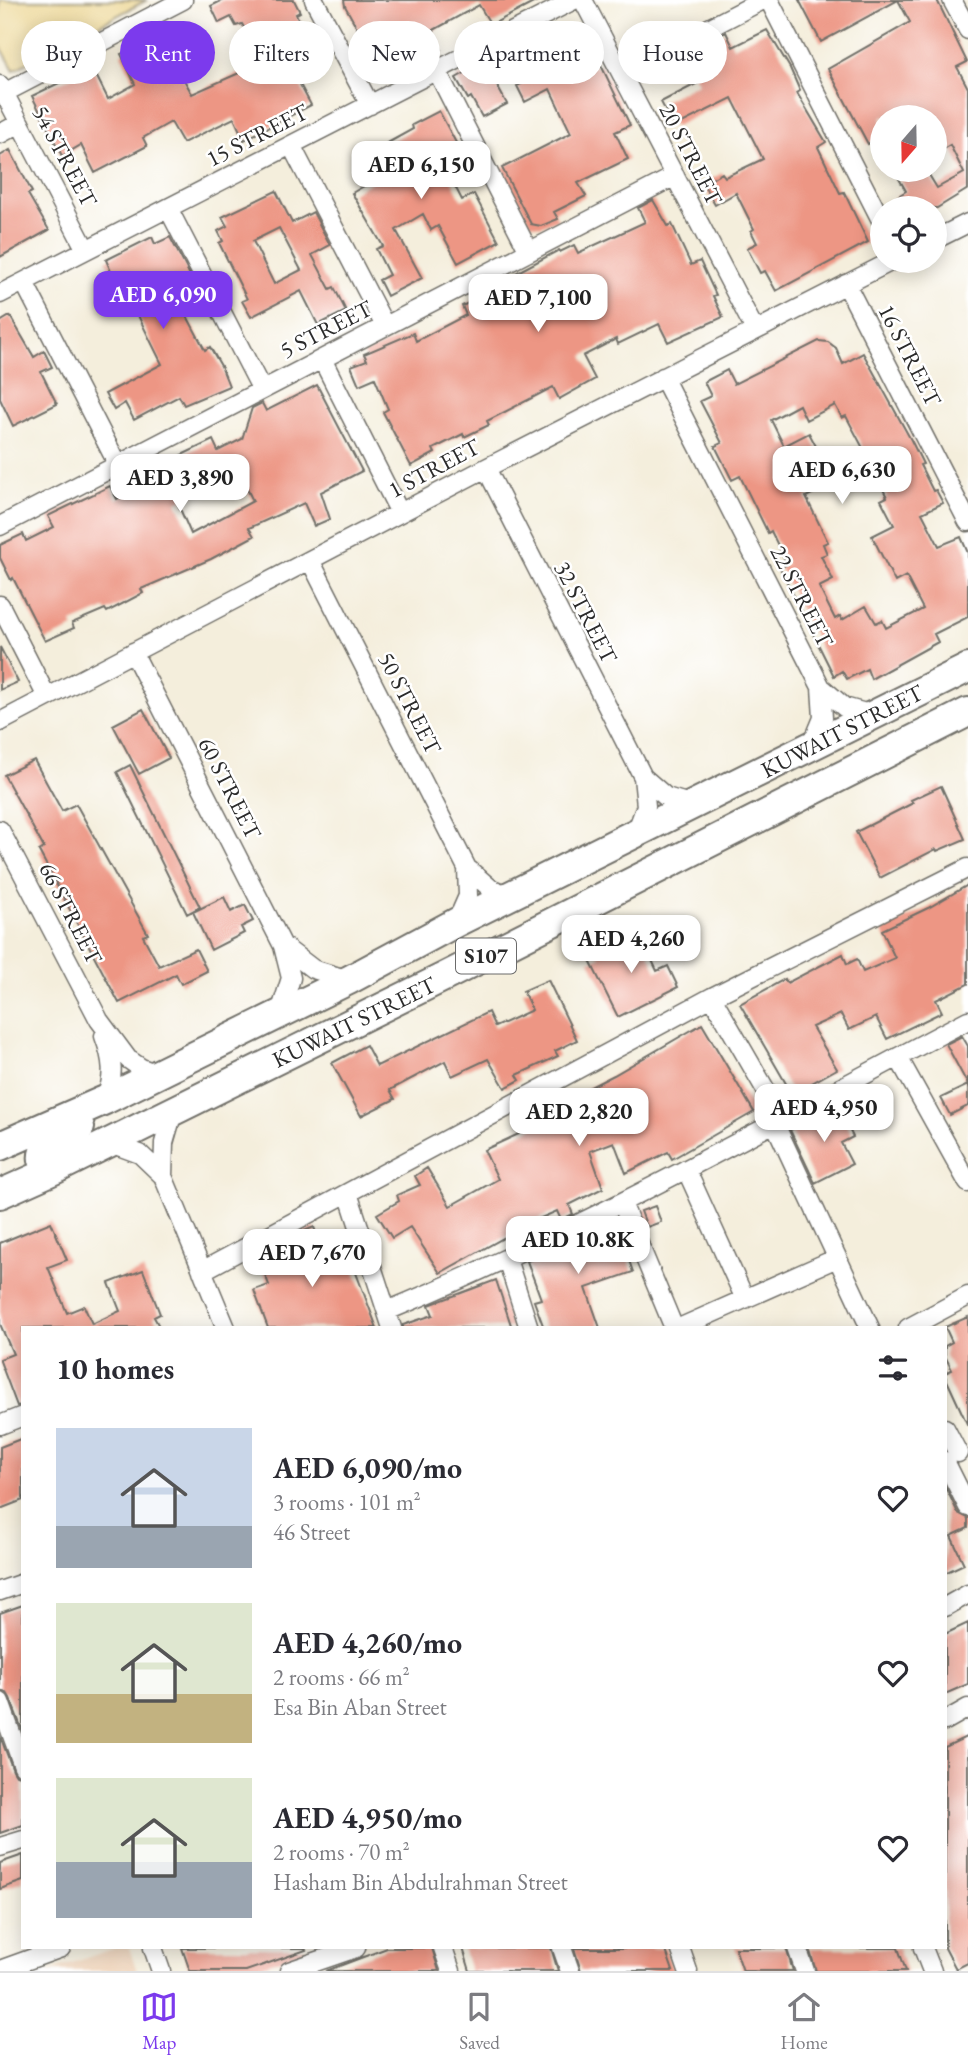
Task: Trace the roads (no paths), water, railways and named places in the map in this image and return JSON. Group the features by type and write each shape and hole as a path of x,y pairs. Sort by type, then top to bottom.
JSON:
{"main road":[{"name":"KUWAIT STREET","path":"0,1146 158,1074 968,668"},
{"path":"916,738 908,732 909,719 968,678"},
{"name":"KUWAIT STREET","path":"0,1194 173,1112 968,712"},
{"path":"444,977 474,948 499,930 587,884 593,872 585,858"},
{"path":"56,1169 46,1165 43,1160 44,1151 83,1125 105,1100"}],"street":[{"path":"2,89 183,0"},
{"path":"314,0 370,105"},
{"name":"15 STREET","path":"440,69 574,0"},
{"name":"20 STREET","path":"583,0 618,66"},
{"path":"722,21 763,0"},
{"path":"769,0 870,198"},
{"path":"952,0 968,30"},
{"path":"440,77 529,252"},
{"name":"15 STREET","path":"0,294 411,84"},
{"name":"20 STREET","path":"628,84 755,330"},
{"name":"54 STREET","path":"2,89 86,250"},
{"path":"0,134 20,123"},
{"path":"291,145 385,326"},
{"name":"5 STREET","path":"0,526 675,176"},
{"path":"168,208 262,390"},
{"path":"947,234 968,223"},
{"name":"1 STREET","path":"0,722 485,468 870,272"},
{"path":"24,282 118,465"},
{"name":"16 STREET","path":"846,284 968,522"},
{"path":"322,359 400,513"},
{"name":"22 STREET","path":"663,377 821,687 844,707 873,715"},
{"name":"32 STREET","path":"485,468 643,777 666,797 694,805"},
{"name":"50 STREET","path":"310,560 467,868 491,888 510,896"},
{"path":"0,606 47,697"},
{"name":"60 STREET","path":"133,652 284,946 291,978 280,1013"},
{"name":"22 STREET","path":"811,747 823,718 821,687"},
{"name":"32 STREET","path":"636,833 646,806 643,777"},
{"name":"66 STREET","path":"0,830 99,1020 128,1059 141,1068 158,1074"},
{"name":"50 STREET","path":"457,922 468,896 467,868"},
{"path":"202,1271 712,997 968,868"},
{"name":"60 STREET","path":"284,946 313,969 349,979"},
{"path":"712,997 778,1120 869,1326"},
{"name":"66 STREET","path":"99,1020 113,1066 113,1077 105,1100"},
{"path":"348,1193 390,1320 622,1203 968,1020"},
{"path":"898,1057 968,1184"},
{"path":"173,1112 164,1143 163,1176 225,1326"},
{"path":"110,1143 139,1154 163,1176"},
{"path":"686,1169 745,1299"},
{"path":"622,1203 675,1326"},
{"path":"681,1326 837,1258"},
{"path":"507,1259 527,1326"},
{"path":"912,1326 968,1296"},
{"path":"0,1426 21,1417"},
{"path":"947,1433 968,1507"},
{"path":"0,1591 21,1584"},
{"path":"947,1606 968,1594"},
{"path":"0,1702 21,1760"},
{"path":"947,1720 968,1708"},
{"path":"0,1847 21,1841"},
{"path":"0,1970 58,1949"},
{"path":"153,1949 161,1971"},
{"path":"289,1971 330,1964 354,1949"},
{"path":"443,1949 451,1971"},
{"path":"562,1949 570,1971"},
{"path":"680,1949 688,1971"},
{"path":"797,1949 805,1971"},
{"path":"923,1949 932,1971"}]}
